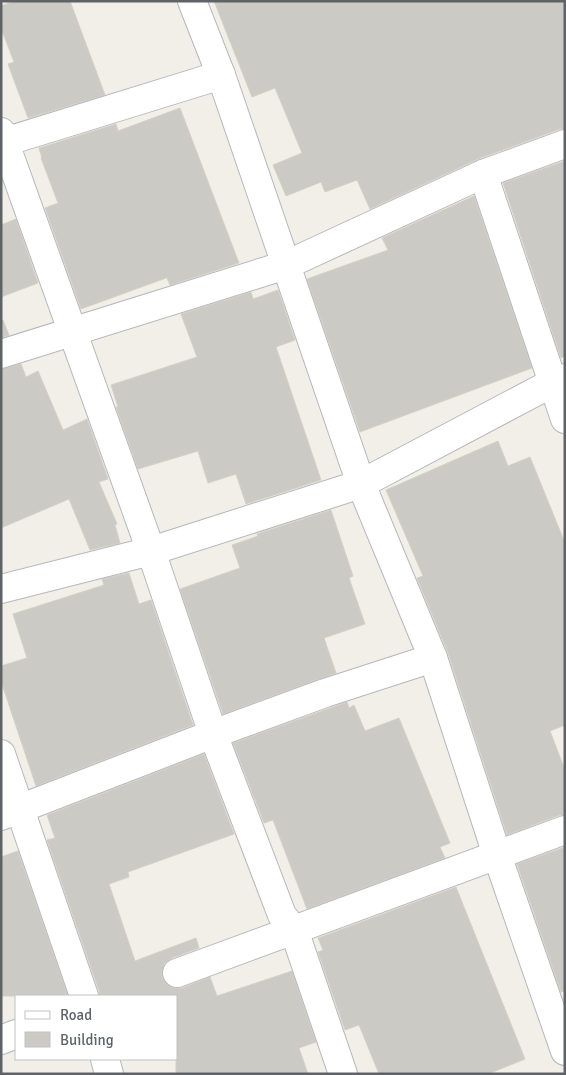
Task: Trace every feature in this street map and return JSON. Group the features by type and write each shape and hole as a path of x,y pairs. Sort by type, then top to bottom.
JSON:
{"street":[{"path":"192,1 221,75 361,484 433,658 497,855 565,1051"},
{"path":"221,75 2,139 151,551 213,734 282,915 294,930 343,1074"},
{"path":"1,354 286,265 482,174 565,144"},
{"path":"482,174 559,381 565,419"},
{"path":"1,589 151,551 361,484 559,381"},
{"path":"10,813 324,693 433,658"},
{"path":"1,754 10,813 84,995"},
{"path":"177,973 565,830"},
{"path":"1,1040 15,1034"},
{"path":"104,1060 110,1074"}],"building":[{"path":"14,1 70,1 105,95 28,118 8,64 14,62 1,28 1,6"},
{"path":"214,1 565,1 565,129 560,129 478,159 370,209 357,180 325,192 321,182 286,196 273,165 302,153 275,88 252,97"},
{"path":"180,108 239,263 170,285 166,278 81,309 45,208 58,203 39,148 116,124 118,131"},
{"path":"565,161 565,356 561,358 503,183"},
{"path":"474,196 532,368 360,432 307,279 388,250 382,238"},
{"path":"16,219 38,283 1,297 1,225"},
{"path":"278,290 295,340 276,347 321,480 246,504 236,474 208,483 198,451 138,469 116,407 118,407 111,385 197,357 181,314 251,292 253,299"},
{"path":"1,320 3,320 9,335 1,338"},
{"path":"21,364 26,377 38,371 63,430 87,419 108,479 99,482 117,524 115,525 120,543 90,550 69,499 1,528 1,369"},
{"path":"498,441 508,466 530,457 565,543 565,725 550,731 565,770 565,815 560,815 507,835 448,653 417,578 423,576 386,490"},
{"path":"331,510 353,576 349,578 365,624 324,638 336,673 223,714 180,589 240,568 232,545 258,536 257,534"},
{"path":"129,573 139,604 151,600 193,725 36,786 1,681 1,666 27,658 13,614 104,585 102,579"},
{"path":"347,702 349,708 354,705 365,731 399,718 450,843 440,847 445,858 307,909 273,820 264,823 233,743"},
{"path":"204,754 234,834 128,872 129,877 109,884 135,961 196,938 199,948 172,958 165,963 162,970 162,978 167,985 174,988 182,988 210,977 217,996 292,971 316,1042 299,1048 308,1074 176,1074 176,1060 178,1060 178,995 99,995 47,840 55,838 47,815"},
{"path":"565,847 565,991 561,992 517,864"},
{"path":"18,851 68,995 1,996 1,857"},
{"path":"456,887 525,1059 488,1074 379,1074 359,1025 345,1030 318,952 323,950 318,938"}]}
